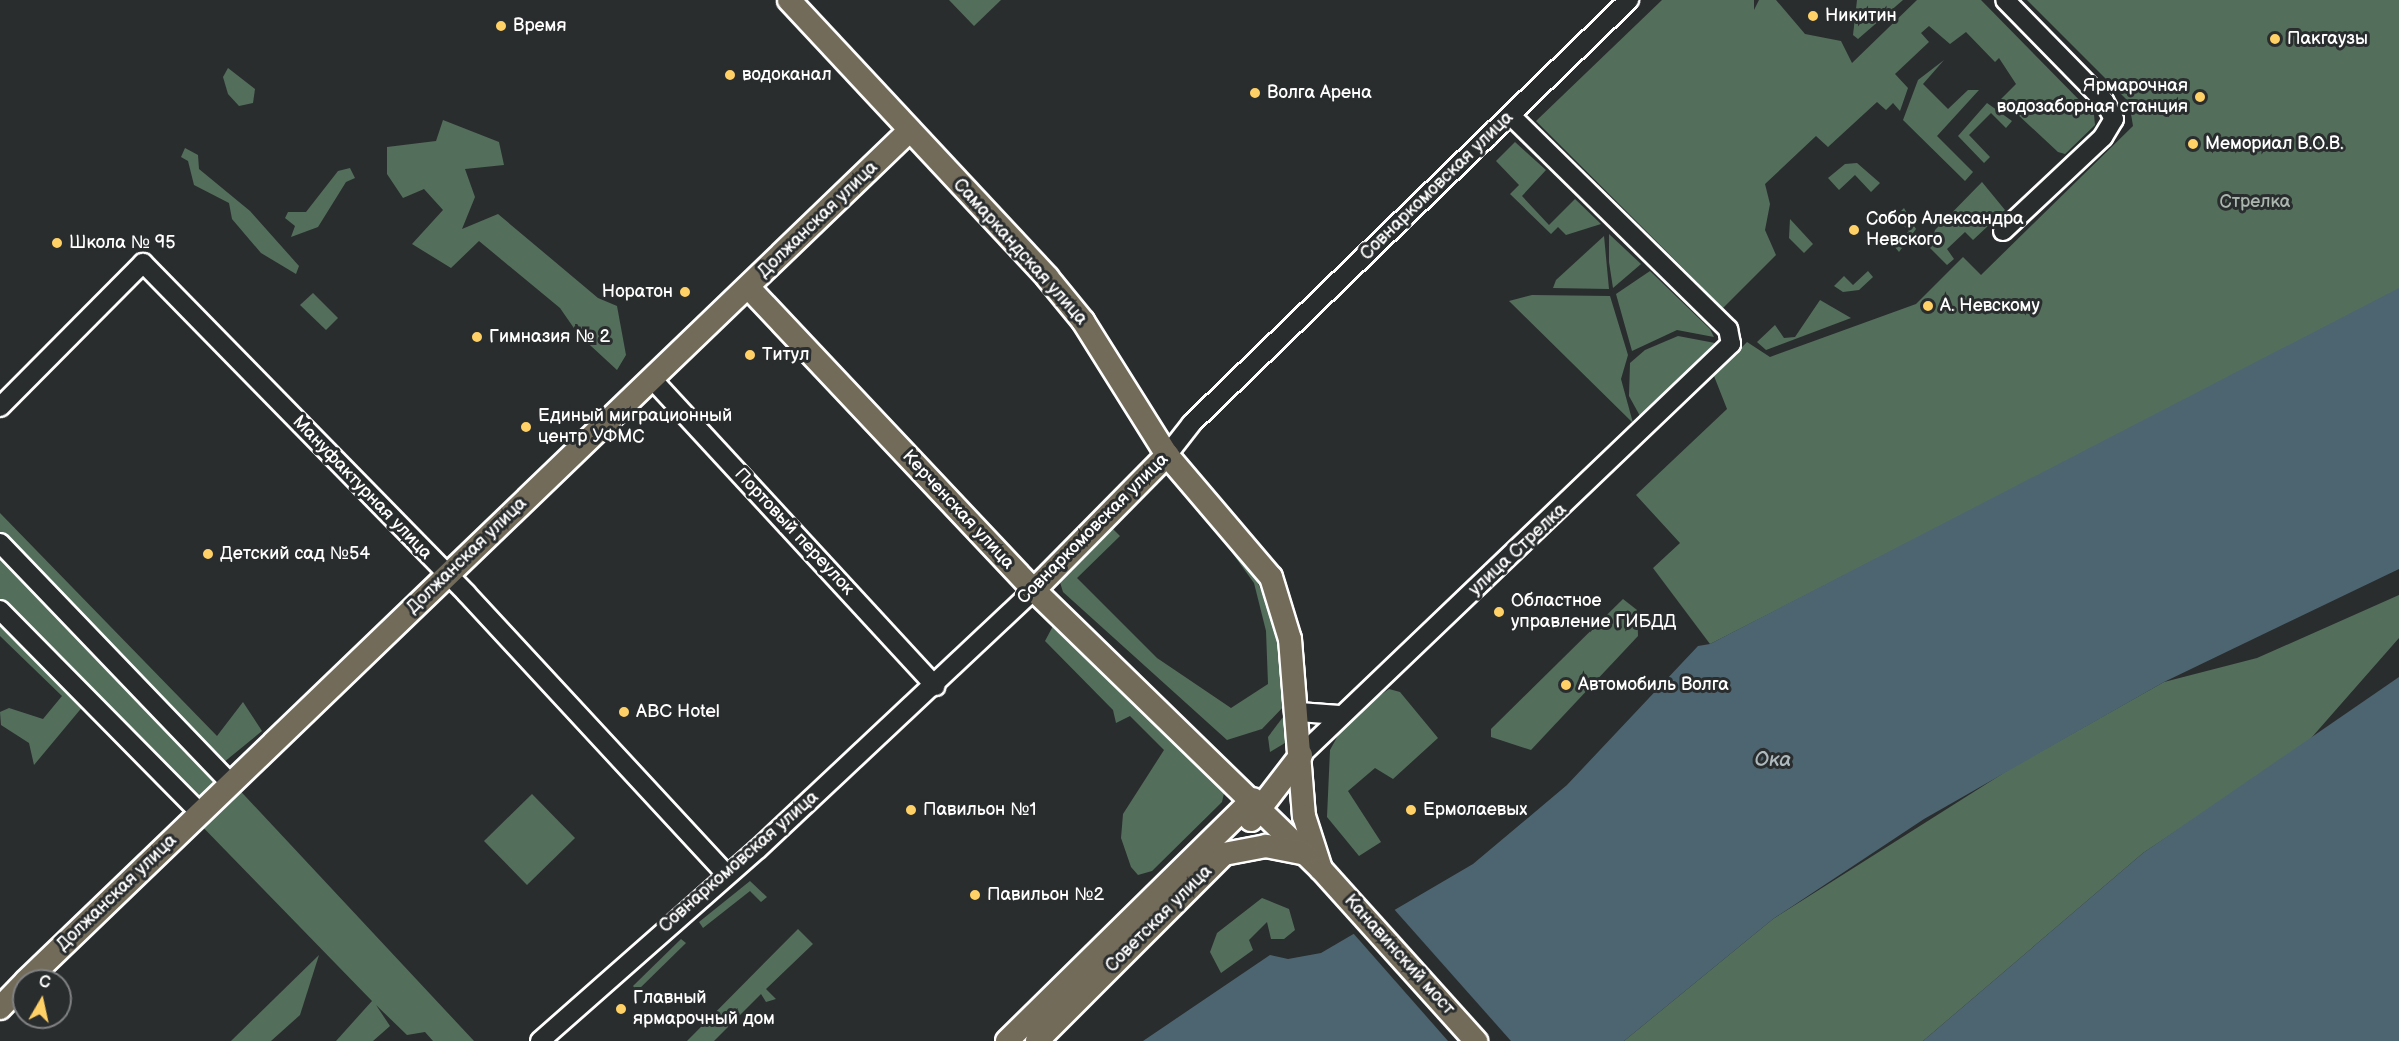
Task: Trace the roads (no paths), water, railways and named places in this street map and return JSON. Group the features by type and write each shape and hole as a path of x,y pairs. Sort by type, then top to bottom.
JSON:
{"main road":[{"name":"Самаркандская улица","path":"789,0 1083,321 1167,455 1271,577 1285,610 1299,712 1305,816 1322,869"},
{"name":"Должанская улица","path":"38,969 909,131"},
{"name":"Керченская улица","path":"748,288 1034,590 1257,804 1303,853"},
{"name":"Совнаркомовская улица","path":"1034,590 1167,455"},
{"path":"1224,854 1257,804 1301,755"},
{"name":"Советская улица","path":"1007,1041 1257,804"},
{"name":"Советская улица","path":"1037,1041 1224,854 1266,846 1303,853"},
{"name":"Канавинский мост","path":"1303,853 1322,869 1476,1041"},
{"name":"Должанская улица","path":"0,1008 12,996"}],"street":[{"name":"Совнаркомовская улица","path":"1167,455 1191,423 1629,0"},
{"path":"2003,231 2103,137 2114,119 2104,101 2005,0"},
{"name":"улица Стрелка","path":"1301,755 1339,715 1731,344 1728,329 1510,115"},
{"name":"Мануфактурная улица","path":"0,407 143,263 447,574 726,874"},
{"name":"Портовый переулок","path":"652,379 935,686"},
{"path":"0,543 231,784"},
{"name":"Совнаркомовская улица","path":"540,1041 935,686 1034,590"},
{"path":"0,610 200,813"},
{"path":"1299,712 1339,715"}],"water":[{"name":"Ока","path":"2399,288 2399,569 2164,682 1924,819 1773,919 1624,1041 1143,1041 1270,955 1288,959 1321,953 1473,864 1567,785 1698,646 1710,644"},
{"path":"2399,677 2399,1041 1923,1041 2143,853"}],"place":[{"name":"Никитин","path":"1813,16"},
{"name":"Время","path":"501,26"},
{"name":"Пакгаузы","path":"2275,39"},
{"name":"водоканал","path":"730,75"},
{"name":"Волга Арена","path":"1255,93"},
{"name":"Ярмарочная водозаборная станция","path":"2200,97"},
{"name":"Мемориал В.О.В.","path":"2193,144"},
{"name":"Собор Александра Невского","path":"1854,230"},
{"name":"Школа № 95","path":"57,243"},
{"name":"Норатон","path":"685,292"},
{"name":"А. Невскому","path":"1928,306"},
{"name":"Гимназия № 2","path":"477,337"},
{"name":"Титул","path":"750,355"},
{"name":"Единый миграционный центр УФМС","path":"526,427"},
{"name":"Детский сад №54","path":"208,554"},
{"name":"Областное управление ГИБДД","path":"1499,612"},
{"name":"Автомобиль Волга","path":"1566,685"},
{"name":"ABC Hotel","path":"624,712"},
{"name":"Павильон №1","path":"911,810"},
{"name":"Ермолаевых","path":"1411,810"},
{"name":"Павильон №2","path":"975,895"},
{"name":"Главный ярмарочный дом","path":"621,1009"}],"park label":[{"name":"Стрелка","path":"2255,202"}]}
